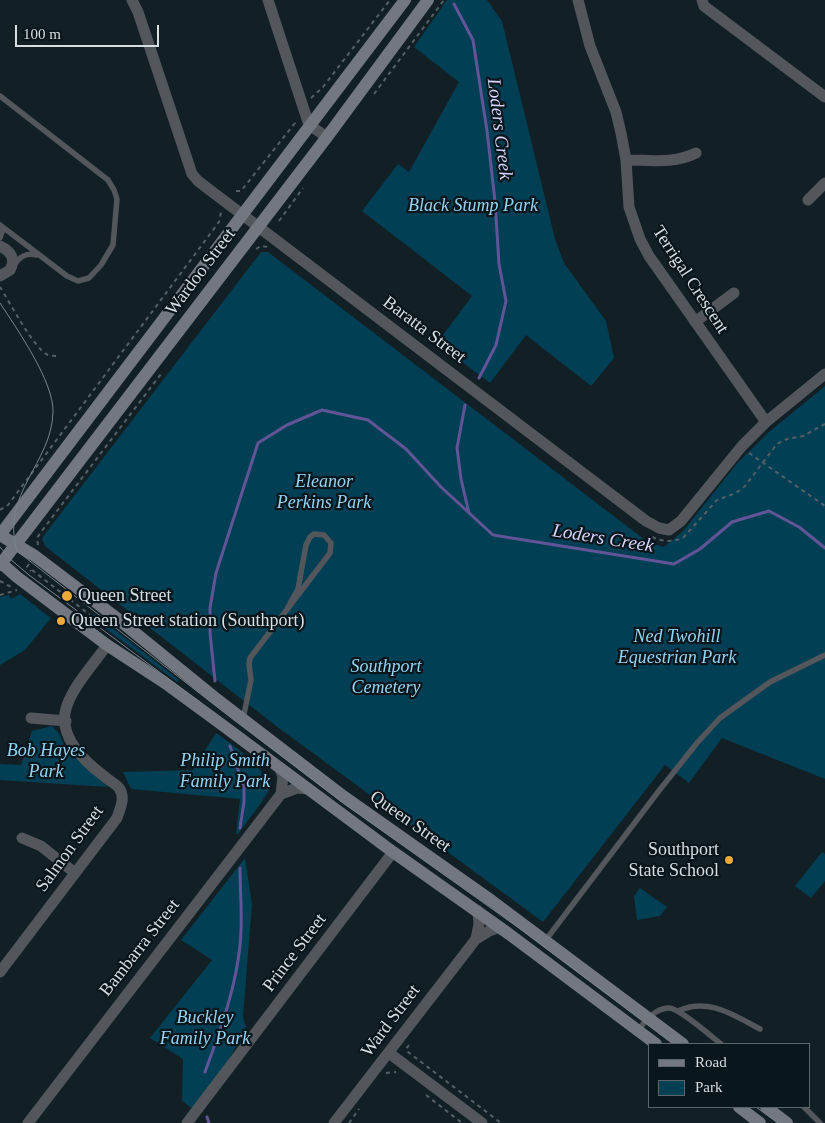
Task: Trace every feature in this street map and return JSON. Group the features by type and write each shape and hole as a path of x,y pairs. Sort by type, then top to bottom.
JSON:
{"street":[{"name":"Baratta Street","path":"132,0 138,12 192,174 198,181 646,521 659,528 668,530 681,522 741,447 766,422 825,374"},
{"path":"268,0 304,104 309,125 327,138"},
{"name":"Wardoo Street","path":"0,535 405,0"},
{"name":"Wardoo Street","path":"1,564 327,138 428,0"},
{"name":"Terrigal Crescent","path":"578,0 590,46 616,112 626,160 629,207 640,239 649,256 766,422"},
{"path":"702,0 704,6 825,97"},
{"path":"626,160 676,160 696,153"},
{"path":"808,200 825,183"},
{"path":"0,246 7,249 12,255 13,261 11,269 0,276"},
{"path":"695,322 734,293"},
{"name":"Queen Street","path":"0,535 16,543 118,619 243,720 358,806 545,941 682,1043"},
{"name":"Queen Street","path":"1,564 107,645 164,683 308,790 478,911 655,1043"},
{"name":"Salmon Street","path":"0,972 117,818 123,802 119,789 85,761 73,745 67,730 65,714 71,694 107,645"},
{"path":"31,718 66,721"},
{"path":"279,767 283,776 281,794 297,788 308,790"},
{"name":"Bambarra Street","path":"28,1123 281,794"},
{"path":"22,838 41,846 75,873"},
{"name":"Prince Street","path":"187,1123 394,852"},
{"path":"476,939 479,924 478,911"},
{"name":"Ward Street","path":"334,1123 476,939 488,931 500,927"},
{"path":"389,1052 482,1123"},
{"path":"740,1108 760,1123"},
{"path":"767,1108 787,1123"}],"lane":[{"path":"0,96 108,180 117,198 113,245 101,265 89,278 78,281 72,279 0,226"},
{"path":"0,226 2,232 0,238"},
{"path":"11,269 25,255 32,254 43,258"},
{"path":"243,720 251,680 250,658 331,552 331,542 324,535 314,534 307,541 298,589 287,609"},
{"path":"545,941 658,792 720,718 770,682 825,655"},
{"path":"678,1011 687,1007 712,1006 760,1029"},
{"path":"638,1031 648,1018 656,1012 673,1009 720,1043"},
{"path":"805,1108 820,1123"}],"path":[{"path":"236,191 241,191 295,124 296,113 323,87 390,0"},
{"path":"0,510 8,505 219,222 222,211"},
{"path":"257,248 267,246 274,250"},
{"path":"0,287 16,314 42,349 48,355 56,356"},
{"path":"40,549 36,542 41,532 161,374"},
{"path":"649,535 665,542 683,538 716,500 736,493 746,486 777,444 786,439 803,436 825,424"},
{"path":"741,447 825,506"},
{"path":"31,562 27,567 90,614"},
{"path":"29,575 32,570"},
{"path":"0,595 17,590"},
{"path":"413,1038 406,1049 408,1052 501,1123"},
{"path":"386,1073 397,1072"},
{"path":"425,1094 462,1123"},
{"path":"349,1123 359,1109"}],"green space":[{"name":"Black Stump Park","path":"447,0 487,0 502,21 555,239 564,263 606,321 614,358 591,386 526,335 490,383 437,343 472,296 362,211 398,164 409,172 459,82 414,47"},
{"path":"261,252 268,252 649,543 664,547 683,531 739,461 770,431 825,386 825,779 722,738 689,783 665,765 543,922 276,726 46,547 42,539 45,534"},
{"path":"20,594 51,618 25,650 0,665 0,597 9,595 11,599"},
{"path":"94,614 102,620 103,624 105,622 179,680 177,682 91,618"},
{"name":"Bob Hayes Park","path":"52,726 58,732 67,750 108,787 0,780 0,764 21,765 32,731"},
{"name":"Philip Smith Family Park","path":"216,733 247,756 272,785 238,834 236,834 240,799 131,789 123,772 193,770"},
{"path":"822,852 825,854 825,881 811,898 795,886"},
{"name":"Buckley Family Park","path":"245,858 252,904 243,1017 246,1027 213,1091 196,1111 182,1101 183,1059 150,1038 212,960 181,940"},
{"path":"640,888 667,907 660,916 637,920 634,896"}],"waterway":[{"name":"Loders Creek","path":"454,4 473,40 487,131 495,201 499,264 506,301 496,345 479,378"},
{"name":"Loders Creek","path":"465,405 457,448 461,479 469,513"},
{"path":"215,681 210,633 210,608 216,573 258,443 287,425 322,410 368,420 406,449 441,487 493,535 674,564 700,549 732,522 769,511 799,527 825,548"},
{"path":"230,746 244,787 240,828"},
{"path":"205,1072 227,1009 238,961 241,926 240,868"},
{"path":"207,1117 209,1123"}],"tram line":[{"path":"0,303 25,341 41,371 48,386 53,412 45,447 28,479 15,512 14,531 17,551 346,805 519,928 672,1043"},
{"path":"0,547 10,559 29,575 201,703"},
{"path":"757,1108 778,1123"}],"place":[{"name":"Queen Street","path":"67,596"},
{"name":"Queen Street station (Southport)","path":"61,621"},
{"name":"Southport State School","path":"729,860"}],"park label":[{"name":"Eleanor Perkins Park","path":"324,492"},
{"name":"Ned Twohill Equestrian Park","path":"677,648"},
{"name":"Southport Cemetery","path":"386,678"}]}
